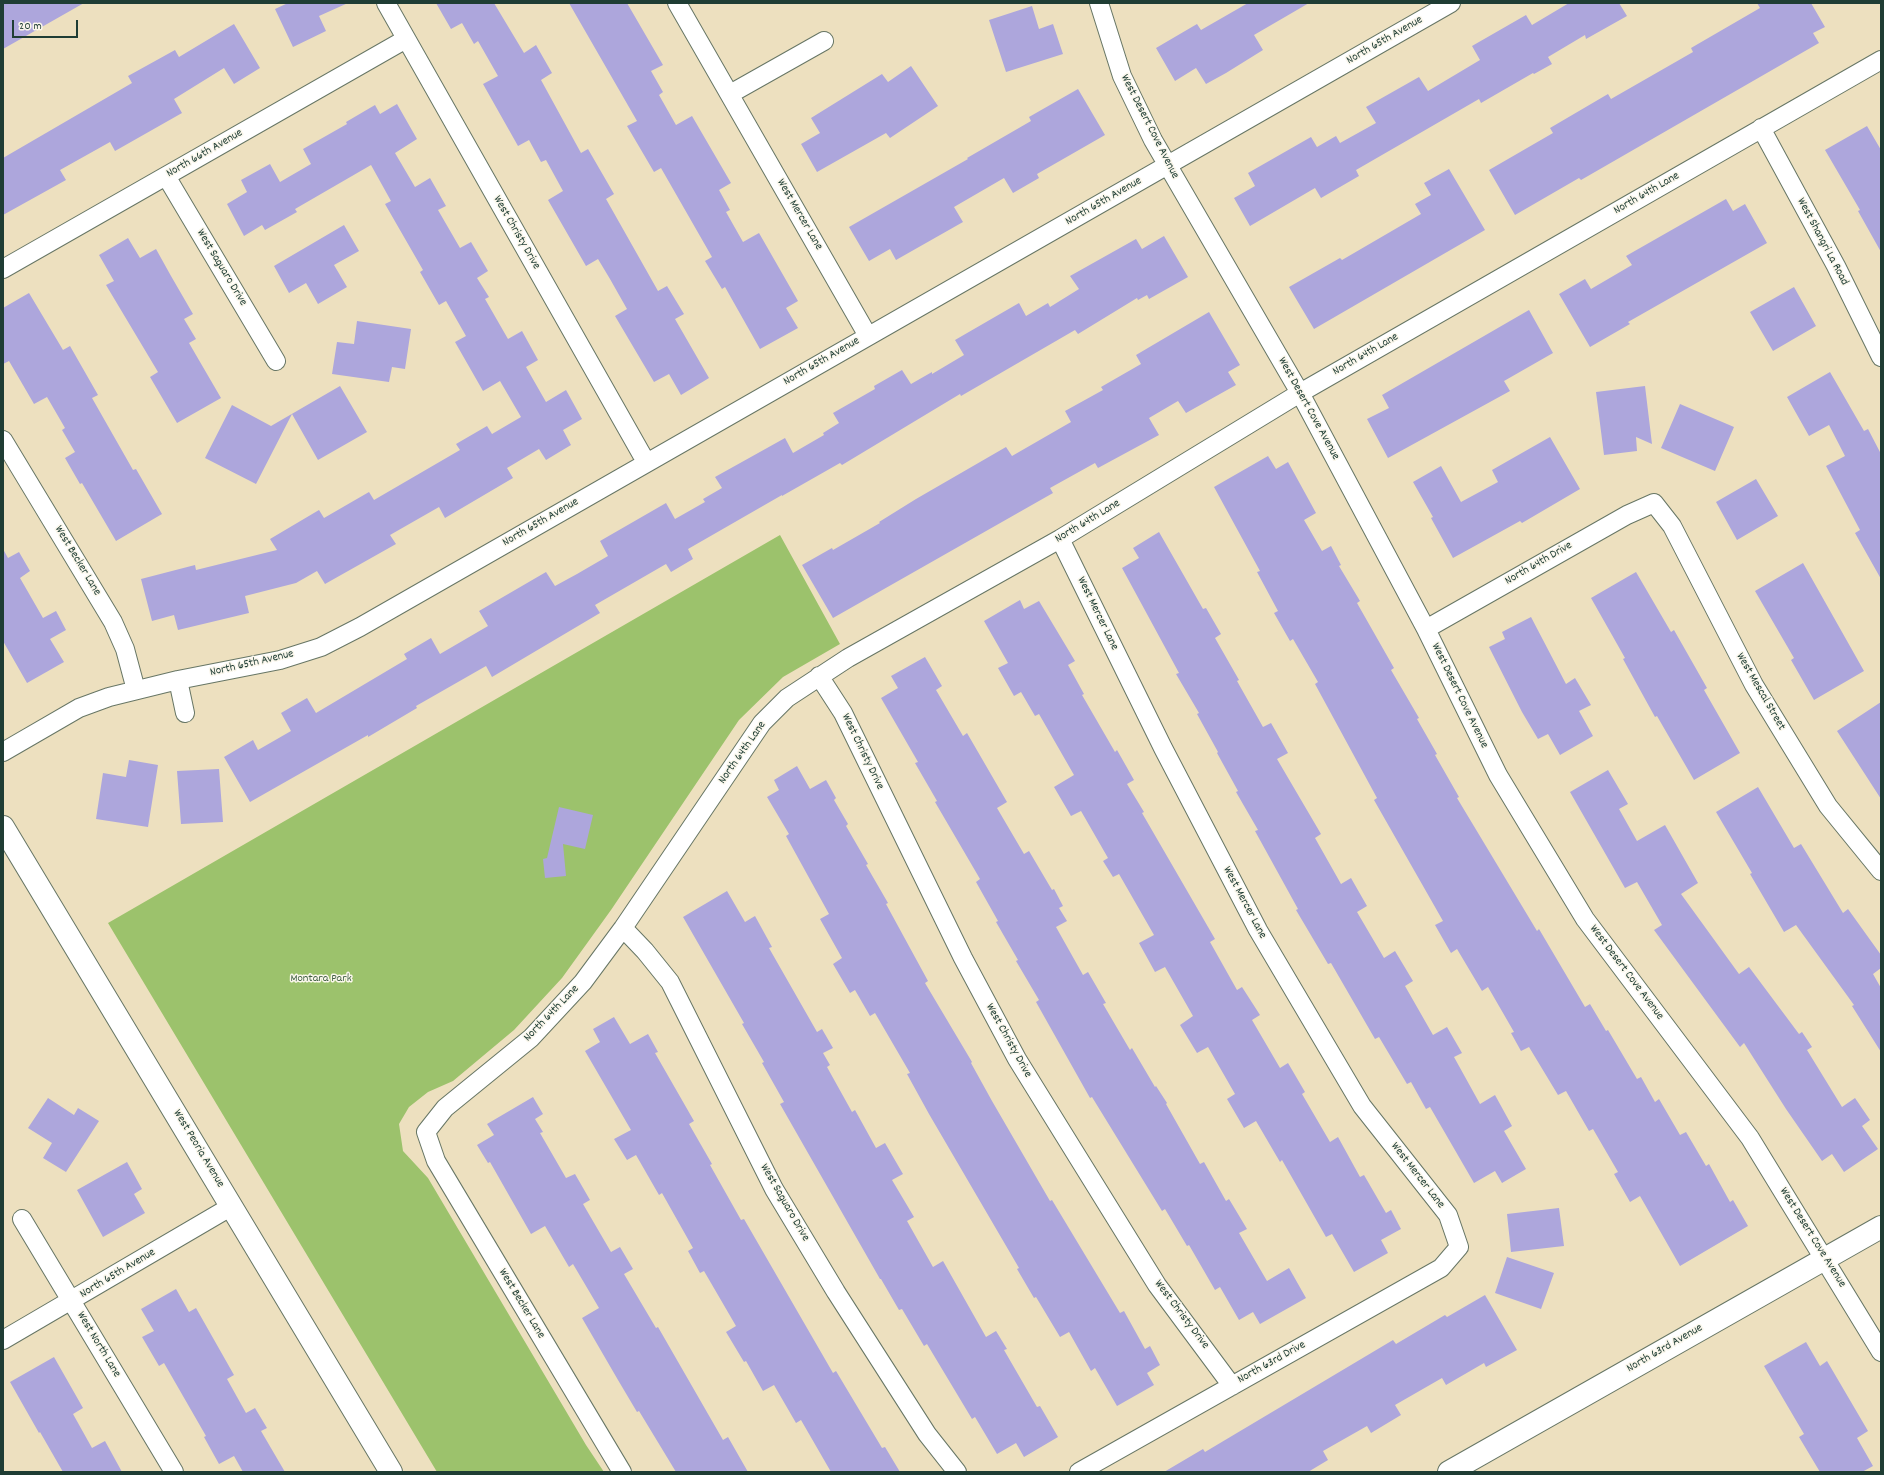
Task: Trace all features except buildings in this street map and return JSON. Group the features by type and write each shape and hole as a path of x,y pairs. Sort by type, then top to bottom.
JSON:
{"main road":[{"name":"West Peoria Avenue","path":"3,827 391,1472"},
{"name":"North 63rd Avenue","path":"1449,1472 1881,1227"}],"street":[{"name":"West Christy Drive","path":"386,3 646,462"},
{"name":"West Mercer Lane","path":"677,3 868,336"},
{"name":"West Desert Cove Avenue","path":"1099,3 1122,76 1167,166 1300,394 1426,628 1498,775 1585,919 1750,1138 1881,1352"},
{"name":"North 65th Avenue","path":"3,752 79,708 136,690 178,680 280,660 321,646 360,627 1450,3"},
{"name":"North 66th Avenue","path":"3,269 406,39"},
{"path":"730,94 824,41"},
{"name":"North 64th Lane","path":"426,1132 445,1108 531,1038 583,982 624,928 762,723 787,698 848,658 1060,539 1300,394 1881,60"},
{"name":"West Shangri La Road","path":"1761,128 1836,266 1881,357"},
{"name":"West Saguaro Drive","path":"166,176 276,361"},
{"name":"West Becker Lane","path":"3,440 113,622 125,649 136,690"},
{"name":"North 64th Drive","path":"1426,628 1627,515 1654,503"},
{"name":"West Mescal Street","path":"1654,503 1672,526 1758,692 1828,806 1881,871"},
{"name":"West Mercer Lane","path":"1060,539 1163,748 1258,930 1362,1106 1448,1215 1459,1247"},
{"name":"West Christy Drive","path":"819,676 843,714 963,958 1017,1059 1157,1285 1232,1386"},
{"path":"178,680 185,713"},
{"name":"West Saguaro Drive","path":"624,928 670,982 774,1189 836,1292 923,1427 957,1472"},
{"name":"West Becker Lane","path":"426,1132 436,1161 622,1472"},
{"name":"North 65th Avenue","path":"3,1340 232,1206"},
{"name":"West North Lane","path":"22,1219 174,1472"},
{"name":"North 63rd Drive","path":"1080,1472 1441,1268 1459,1247"}],"green space":[{"name":"Montara Park","path":"780,535 840,644 783,677 739,720 611,910 562,978 514,1030 453,1081 428,1092 409,1107 399,1124 403,1151 428,1178 586,1445 604,1472 437,1472 108,923"}]}
